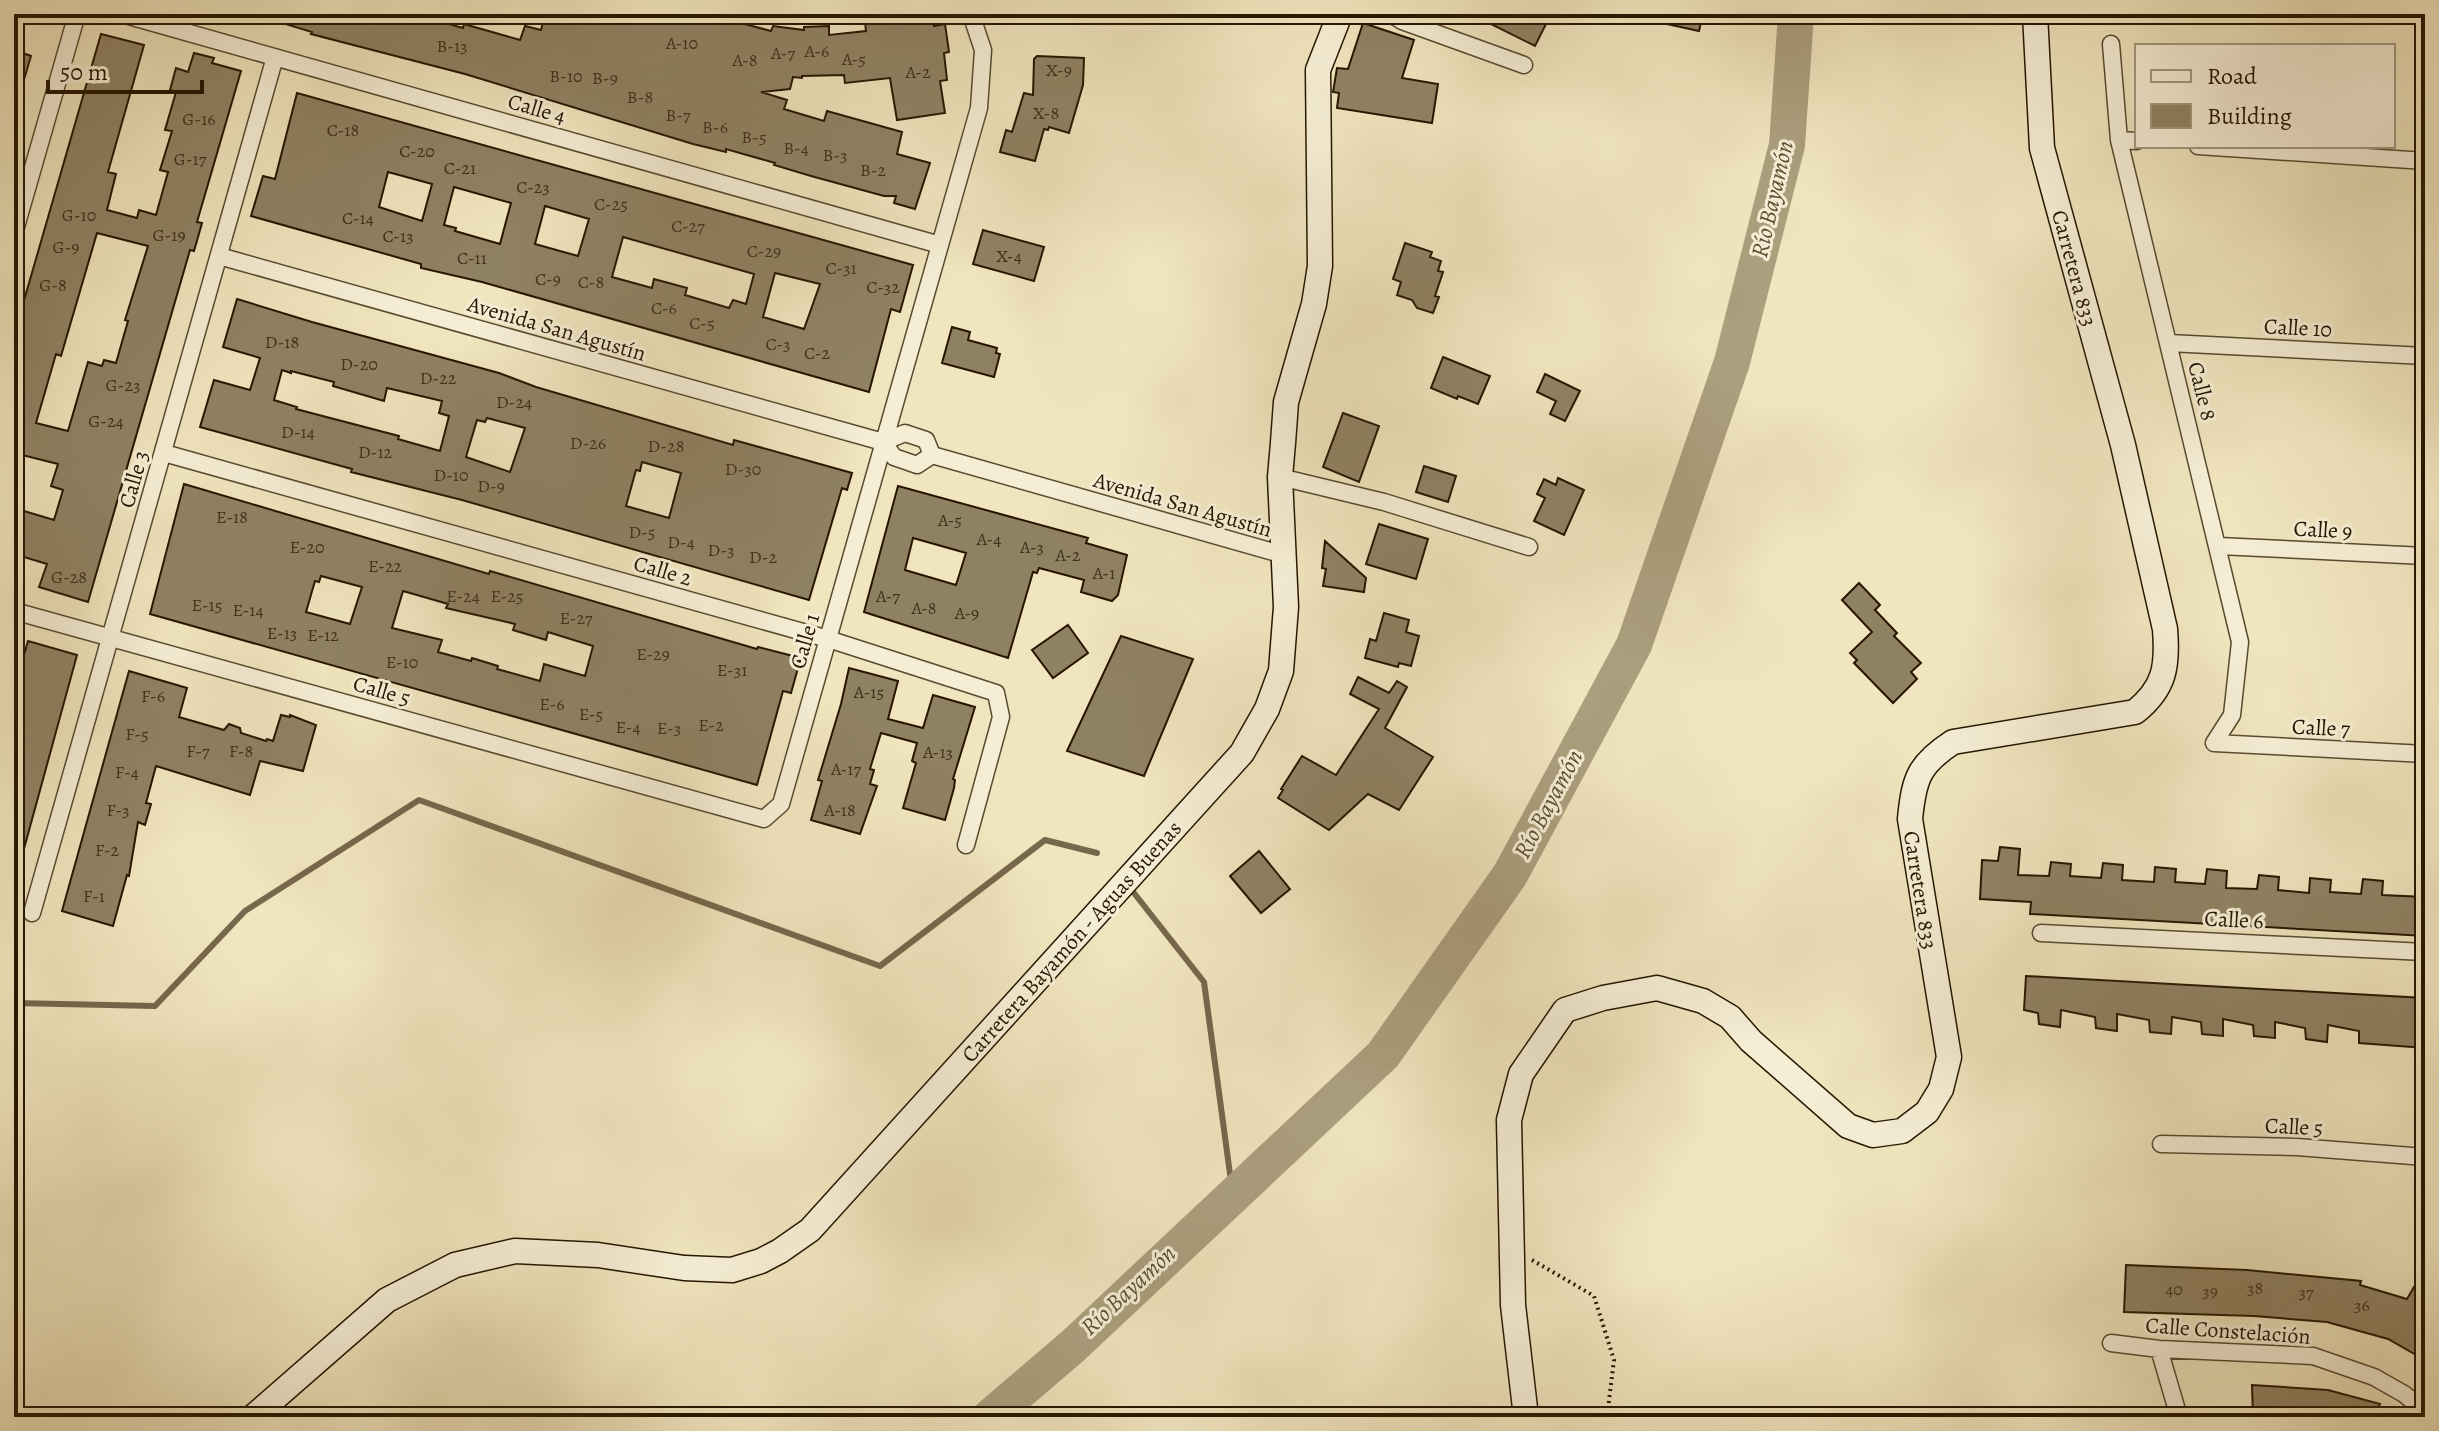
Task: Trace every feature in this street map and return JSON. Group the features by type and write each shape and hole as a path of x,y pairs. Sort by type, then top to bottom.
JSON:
{"street":[{"path":"14,234 77,14"},
{"name":"Calle 4","path":"122,14 940,245"},
{"path":"883,442 979,108 983,50 971,14"},
{"name":"Carretera Bayamón - Aguas Buenas","path":"253,1417 387,1300 455,1265 515,1251 598,1255 684,1268 732,1270 780,1251 810,1230 1242,753 1267,709 1281,671 1286,607 1280,477 1286,402 1314,304 1320,266 1318,70 1340,14"},
{"path":"1391,14 1402,21 1524,65"},
{"name":"Carretera 833","path":"1526,1417 1513,1305 1509,1120 1521,1074 1565,1010 1603,998 1657,988 1703,1001 1730,1017 1751,1041 1848,1126 1873,1135 1902,1131 1927,1112 1941,1089 1949,1057 1910,819 1913,789 1928,758 1953,742 2135,712 2150,700 2162,681 2167,657 2165,629 2123,445 2042,148 2035,14"},
{"name":"Calle 8","path":"2111,44 2119,140 2240,642 2232,715 2214,743"},
{"name":"Calle 3","path":"32,913 275,57"},
{"path":"2119,140 2135,141"},
{"path":"2228,148 2425,161"},
{"name":"Avenida San Agustín","path":"219,256 883,442 905,433 926,440 932,455"},
{"name":"Calle 10","path":"2169,343 2425,356"},
{"name":"Avenida San Agustín","path":"883,442 894,457 917,465 932,455 1284,555"},
{"name":"Calle 1","path":"737,812 764,819 781,804 883,442"},
{"name":"Calle 2","path":"164,453 828,639 996,693 1001,717 966,845"},
{"path":"1280,477 1384,502 1529,547"},
{"name":"Calle 9","path":"2219,546 2425,556"},
{"name":"Calle 5","path":"14,611 737,812"},
{"name":"Calle 7","path":"2214,743 2425,754"},
{"name":"Calle 6","path":"2041,933 2425,952"},
{"name":"Calle 5","path":"2161,1144 2297,1147 2425,1157"},
{"name":"Calle Constelación","path":"2111,1343 2159,1349 2313,1356 2374,1377 2404,1394 2425,1411"},
{"path":"2159,1349 2179,1417"}],"path":[{"path":"1513,1249 1594,1296 1614,1360 1607,1417"}],"building":[{"path":"266,14 413,14 520,40 525,26 541,30 545,14 722,14 734,17 733,21 771,31 773,26 804,30 804,27 829,26 829,35 866,31 864,14 933,14 934,26 945,24 949,52 944,53 947,80 940,81 945,113 897,120 890,78 845,83 844,75 802,76 793,77 790,89 761,92 787,100 784,109 824,121 827,111 902,132 897,154 930,163 915,209 894,203 896,196 884,196 811,176 726,149 726,152 693,144 465,74 311,34 266,18"},
{"path":"1471,14 1551,14 1535,46"},
{"path":"1654,14 1703,14 1699,31 1653,21"},
{"path":"1363,23 1414,40 1402,78 1438,84 1432,123 1337,108 1339,93 1333,92 1337,68 1348,69"},
{"path":"101,34 144,45 108,172 116,174 107,210 137,218 139,210 156,215 168,172 160,170 172,131 165,130 176,92 170,90 176,68 188,72 194,53 214,58 212,63 241,71 197,222 202,223 194,251 190,250 88,602 39,587 47,564 14,554 14,508 54,520 63,490 51,486 58,464 14,453 14,335","holes":["97,233 148,246 125,320 128,321 116,363 104,360 102,366 88,362 68,431 36,423 56,354 61,356"]},
{"path":"14,50 31,56 18,100 14,99"},
{"path":"1037,56 1084,58 1083,85 1069,133 1049,127 1048,130 1044,129 1035,161 1000,152 1006,130 1012,132 1024,93 1033,95 1034,59"},
{"path":"297,93 913,265 900,312 891,309 869,392 482,282 421,268 421,264 251,216 263,176 275,179","holes":["388,172 432,184 422,221 379,207","454,187 511,203 500,244 444,225","545,206 589,219 578,256 535,244","623,237 754,274 746,304 733,300 729,308 685,295 687,288 654,279 652,288 612,277","775,273 820,284 804,329 763,317"]},
{"path":"983,230 1044,247 1034,281 973,264"},
{"path":"1405,243 1432,252 1430,257 1441,261 1438,271 1443,272 1433,313 1417,308 1412,300 1397,295 1401,282 1393,279"},
{"path":"237,299 499,373 536,387 733,445 734,440 852,473 847,490 842,488 809,600 200,427 214,380 250,390 260,358 223,347","holes":["282,370 334,382 333,386 384,401 387,388 442,401 439,413 449,416 440,451 274,400","487,418 525,428 510,472 466,457 477,420 485,422","642,462 681,473 669,518 626,506 636,470 640,471"]},
{"path":"952,327 970,332 968,340 997,348 996,353 1000,354 994,377 942,363"},
{"path":"1443,357 1490,376 1478,404 1431,388"},
{"path":"1545,374 1580,391 1565,421 1550,414 1556,401 1537,392"},
{"path":"1343,413 1379,426 1359,482 1323,467"},
{"path":"1424,466 1456,476 1448,502 1416,492"},
{"path":"1558,478 1584,490 1564,535 1534,521 1545,498 1537,494 1544,479 1556,485"},
{"path":"184,484 489,574 490,571 757,649 793,656 792,659 800,661 791,693 783,691 757,785 150,614","holes":["321,576 362,587 350,624 306,612 315,581 319,582","403,591 448,604 446,608 515,624 513,630 546,640 548,632 593,646 585,676 544,664 540,681 497,669 498,666 472,658 471,661 438,652 442,640 392,628"]},
{"path":"898,486 1088,538 1086,543 1127,555 1118,595 1112,601 1081,592 1084,580 1039,568 1037,573 1033,572 1008,658 864,612","holes":["913,538 966,553 956,585 905,570"]},
{"path":"1379,524 1428,539 1416,579 1366,564"},
{"path":"1325,541 1366,578 1364,592 1323,586"},
{"path":"1859,583 1880,605 1875,610 1897,633 1894,636 1921,663 1911,672 1917,679 1893,703 1854,663 1857,660 1850,653 1872,632 1842,600"},
{"path":"1384,613 1409,620 1406,632 1419,636 1411,666 1399,663 1398,667 1365,658 1370,639 1376,641"},
{"path":"1068,625 1088,653 1053,678 1032,650"},
{"path":"1121,636 1193,659 1144,776 1067,751"},
{"path":"28,641 77,655 19,867 14,866 14,689"},
{"path":"849,668 898,681 888,719 923,728 933,695 975,707 953,779 954,788 945,820 903,808 916,763 912,761 917,743 881,733 870,769 874,770 870,784 877,786 860,834 811,820 822,781 818,780"},
{"path":"129,671 187,688 179,717 224,730 229,724 240,728 241,733 273,741 281,715 290,715 316,725 303,771 260,761 250,795 156,766 146,803 151,804 145,825 138,822 129,876 113,926 62,911"},
{"path":"1358,677 1389,693 1397,681 1407,687 1385,728 1433,757 1399,810 1368,794 1329,830 1278,798 1302,756 1336,775 1379,709 1350,694"},
{"path":"2000,847 2020,849 2018,875 2049,876 2051,862 2071,864 2070,876 2101,878 2103,863 2123,865 2122,880 2154,882 2155,867 2176,869 2175,882 2205,884 2207,869 2227,871 2226,888 2257,889 2259,875 2279,877 2278,890 2309,893 2310,878 2331,880 2330,892 2361,894 2363,879 2383,881 2382,895 2425,897 2425,936 2030,914 2031,902 1980,899 1982,860 1998,861"},
{"path":"1259,851 1290,889 1261,913 1230,876"},
{"path":"2026,976 2425,998 2425,1048 2359,1043 2359,1031 2328,1025 2327,1042 2306,1039 2305,1028 2275,1022 2275,1038 2254,1036 2253,1025 2223,1019 2223,1036 2202,1034 2201,1022 2172,1017 2171,1034 2150,1032 2149,1020 2117,1014 2117,1031 2096,1028 2095,1017 2061,1010 2060,1027 2039,1024 2038,1013 2024,1010"},
{"path":"2126,1265 2247,1270 2361,1281 2360,1285 2407,1299 2414,1287 2425,1294 2425,1360 2388,1339 2327,1322 2254,1316 2124,1312"},
{"path":"2252,1385 2328,1390 2380,1404 2376,1417 2253,1417"}],"waterway":[{"name":"Río Bayamón","path":"990,1417 1073,1346 1383,1055 1510,875 1634,645 1732,362 1787,145 1796,14"},
{"path":"14,1003 155,1006 245,911 419,800 880,966 1045,840 1097,853"},
{"path":"1134,893 1204,982 1233,1196"}]}
